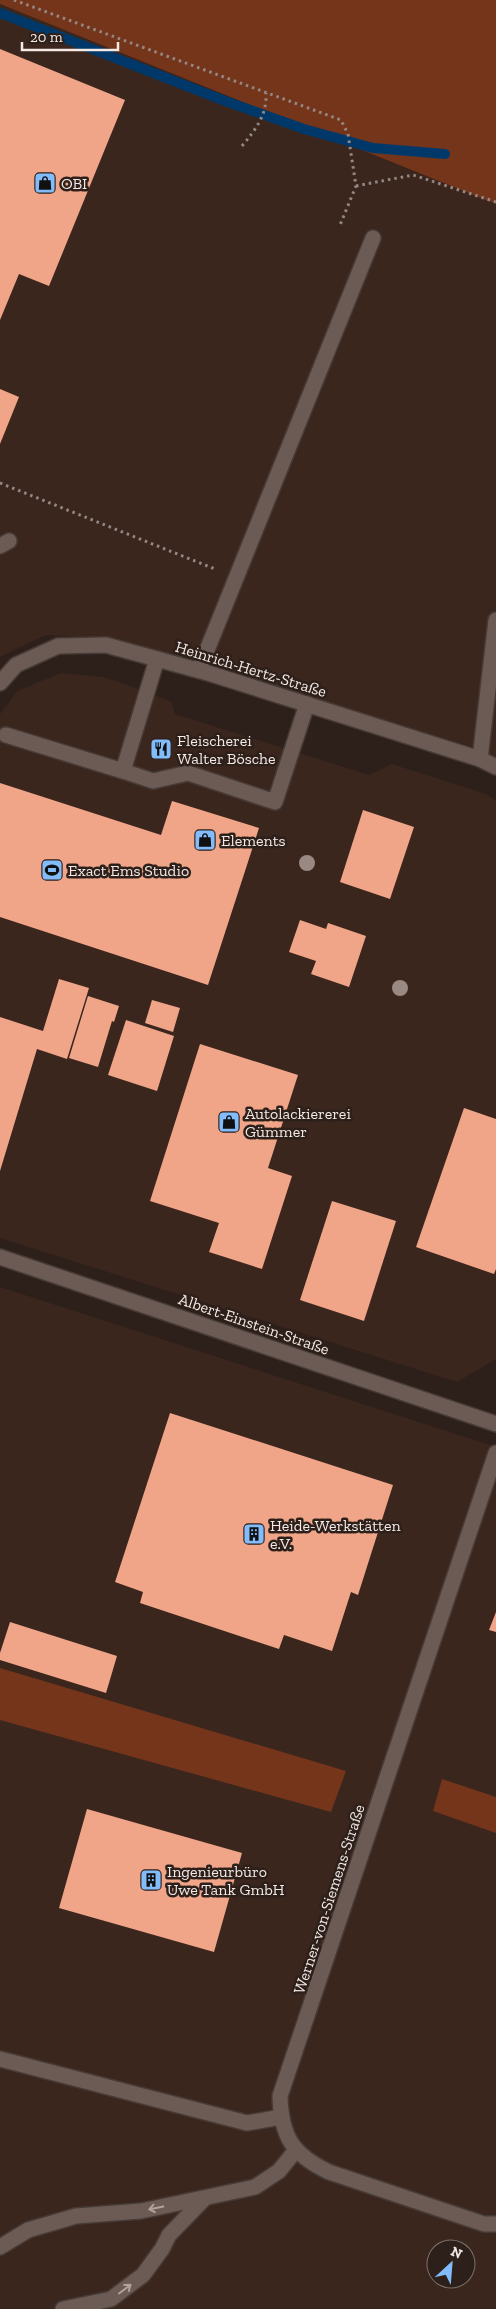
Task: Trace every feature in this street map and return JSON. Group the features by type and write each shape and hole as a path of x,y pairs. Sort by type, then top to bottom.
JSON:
{"street":[{"path":"199,670 373,238"},
{"path":"480,759 496,620"},
{"name":"Heinrich-Hertz-Straße","path":"0,683 16,665 58,646 106,645 199,670 480,759 496,766"},
{"path":"123,771 157,659"},
{"path":"6,735 153,781 188,773 275,802 307,704"},
{"name":"Albert-Einstein-Straße","path":"0,1257 496,1424"},
{"name":"Werner-von-Siemens-Straße","path":"496,1453 280,2096 281,2117 286,2134 296,2150 310,2163 329,2172 484,2224 496,2224"},
{"path":"0,2059 248,2123 281,2117"},
{"path":"0,2247 28,2230 76,2216 141,2211 255,2187 279,2171 296,2150"},
{"path":"63,2309 111,2299 143,2275 162,2249 169,2235 204,2199"}],"path":[{"path":"14,0 341,120 348,134 356,186 340,225"},
{"path":"242,146 263,117 266,93"},
{"path":"356,186 413,175 496,202"},
{"path":"0,483 236,577"}],"shaded area":[{"path":"0,0 496,0 496,204 0,4"},
{"path":"0,4 496,204 496,758 483,750 114,638 46,635 0,657"},
{"path":"61,673 104,677 171,701 175,714 369,775 392,764 486,794 496,801 496,1359 457,1382 0,1238 0,714 17,691"},
{"path":"0,1287 496,1447 496,2309 0,2309"},
{"path":"0,1668 346,1771 331,1812 0,1720"},
{"path":"442,1779 496,1797 496,1833 433,1811"}],"building":[{"name":"OBI","path":"0,49 125,100 49,286 19,274 0,320"},
{"path":"0,389 19,397 0,444"},
{"path":"0,783 161,835 172,801 259,828 208,985 0,917"},
{"path":"363,810 414,827 390,899 340,882"},
{"path":"300,920 326,929 328,923 366,936 349,987 311,974 316,961 289,952"},
{"path":"59,979 89,988 67,1059 37,1049 0,1171 0,1017 43,1031"},
{"path":"88,996 119,1006 114,1022 112,1021 98,1067 69,1058"},
{"path":"152,1000 180,1008 173,1032 145,1023"},
{"path":"126,1020 174,1036 157,1091 108,1075"},
{"name":"Autolackiererei Gümmer","path":"200,1044 298,1075 268,1168 292,1176 262,1269 209,1252 219,1223 150,1201"},
{"path":"464,1108 496,1119 496,1269 494,1274 416,1247"},
{"path":"332,1201 396,1221 364,1321 300,1300"},
{"name":"Heide-Werkstätten e.V.","path":"170,1413 393,1485 358,1595 351,1592 332,1651 284,1635 279,1649 140,1603 143,1592 115,1582"},
{"path":"496,1612 496,1632 489,1630"},
{"path":"10,1622 117,1656 106,1693 0,1660 0,1653"},
{"name":"Ingenieurbüro Uwe Tank GmbH","path":"87,1809 242,1853 214,1952 59,1908"}],"waterway":[{"path":"0,13 225,101 304,129 373,148 445,154"}],"place":[{"name":"OBI","path":"45,183"},
{"name":"Fleischerei Walter Bösche","path":"161,749"},
{"name":"Elements","path":"205,840"},
{"name":"Exact Ems Studio","path":"52,870"},
{"name":"Autolackiererei Gümmer","path":"229,1122"},
{"name":"Heide-Werkstätten e.V.","path":"254,1534"},
{"name":"Ingenieurbüro Uwe Tank GmbH","path":"151,1880"}]}
